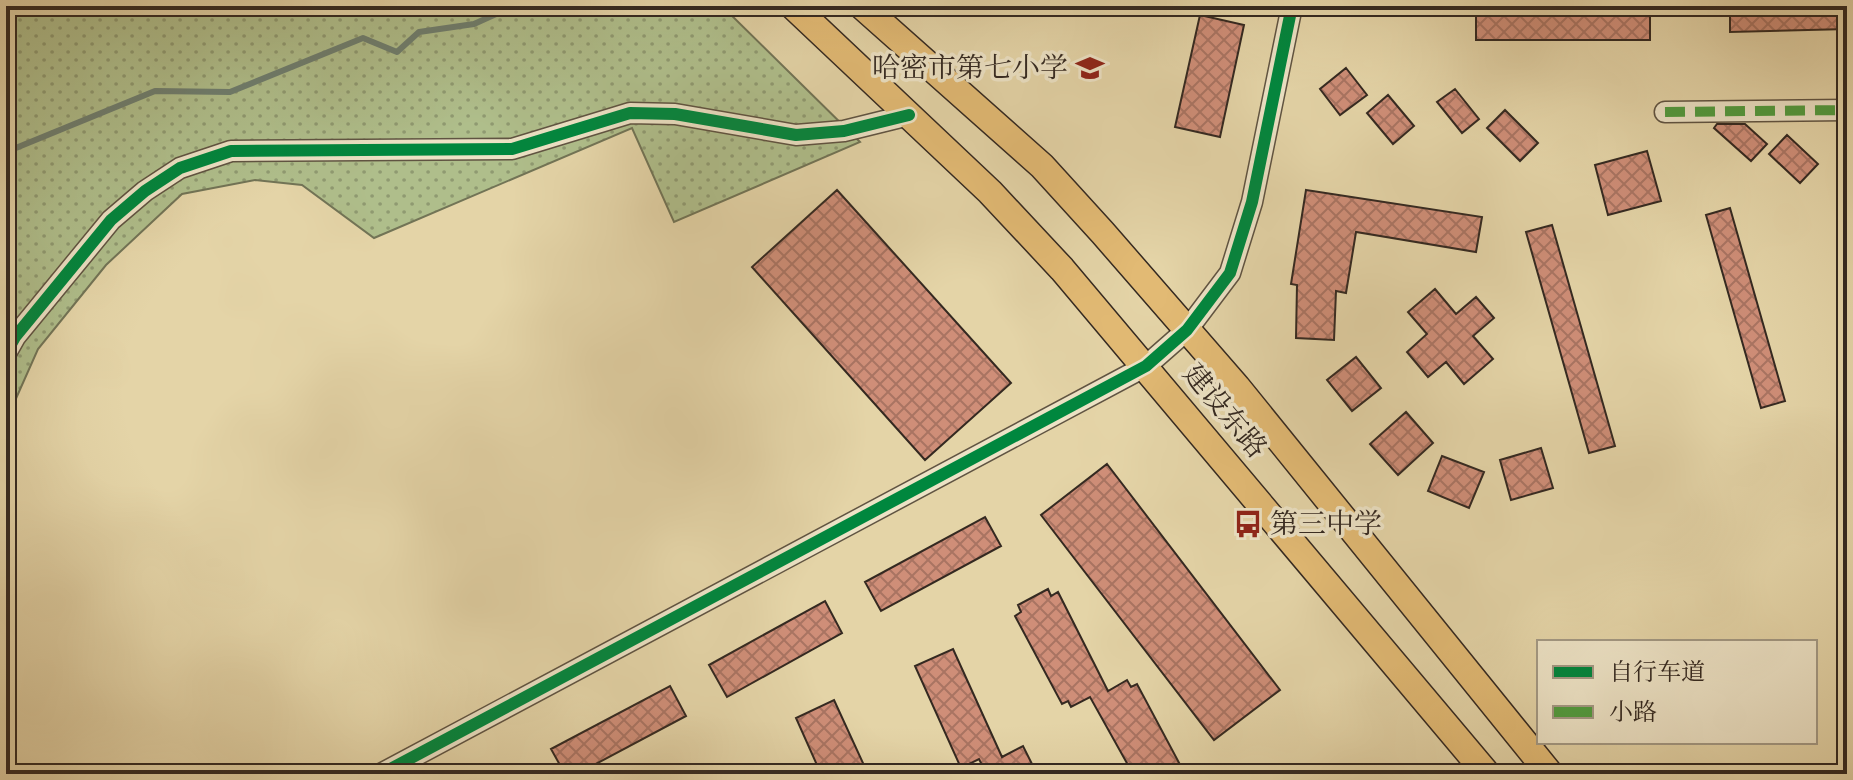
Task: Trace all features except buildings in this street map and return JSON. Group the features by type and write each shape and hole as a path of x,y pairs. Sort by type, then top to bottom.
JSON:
{"main road":[{"name":"建设东路","path":"793,6 990,192 1062,269 1487,774"},
{"name":"建设东路","path":"862,6 1042,166 1237,387 1550,774"}],"street":[{"path":"381,774 1146,366 1187,330 1230,273 1252,202 1292,6"},
{"path":"1665,112 1847,110"},
{"path":"6,353 15,337 111,220 145,191 180,168 231,151 512,149 630,113 675,114 796,135 844,131 909,115"}],"green space":[{"path":"6,6 722,6 860,142 674,222 632,128 374,238 302,185 255,180 182,194 106,265 38,349 6,421"}],"waterway":[{"path":"6,152 155,91 230,92 363,38 397,52 419,32 474,24 514,6"}],"marked path":[{"path":"1665,112 1847,110"}],"cycle path":[{"path":"381,774 1146,366 1187,330 1230,273 1252,202 1292,6"},
{"path":"6,353 15,337 111,220 145,191 180,168 231,151 512,149 630,113 675,114 796,135 844,131 909,115"}],"place":[{"name":"哈密市第七小学","path":"1090,68"},
{"name":"第三中学","path":"1248,524"}]}
